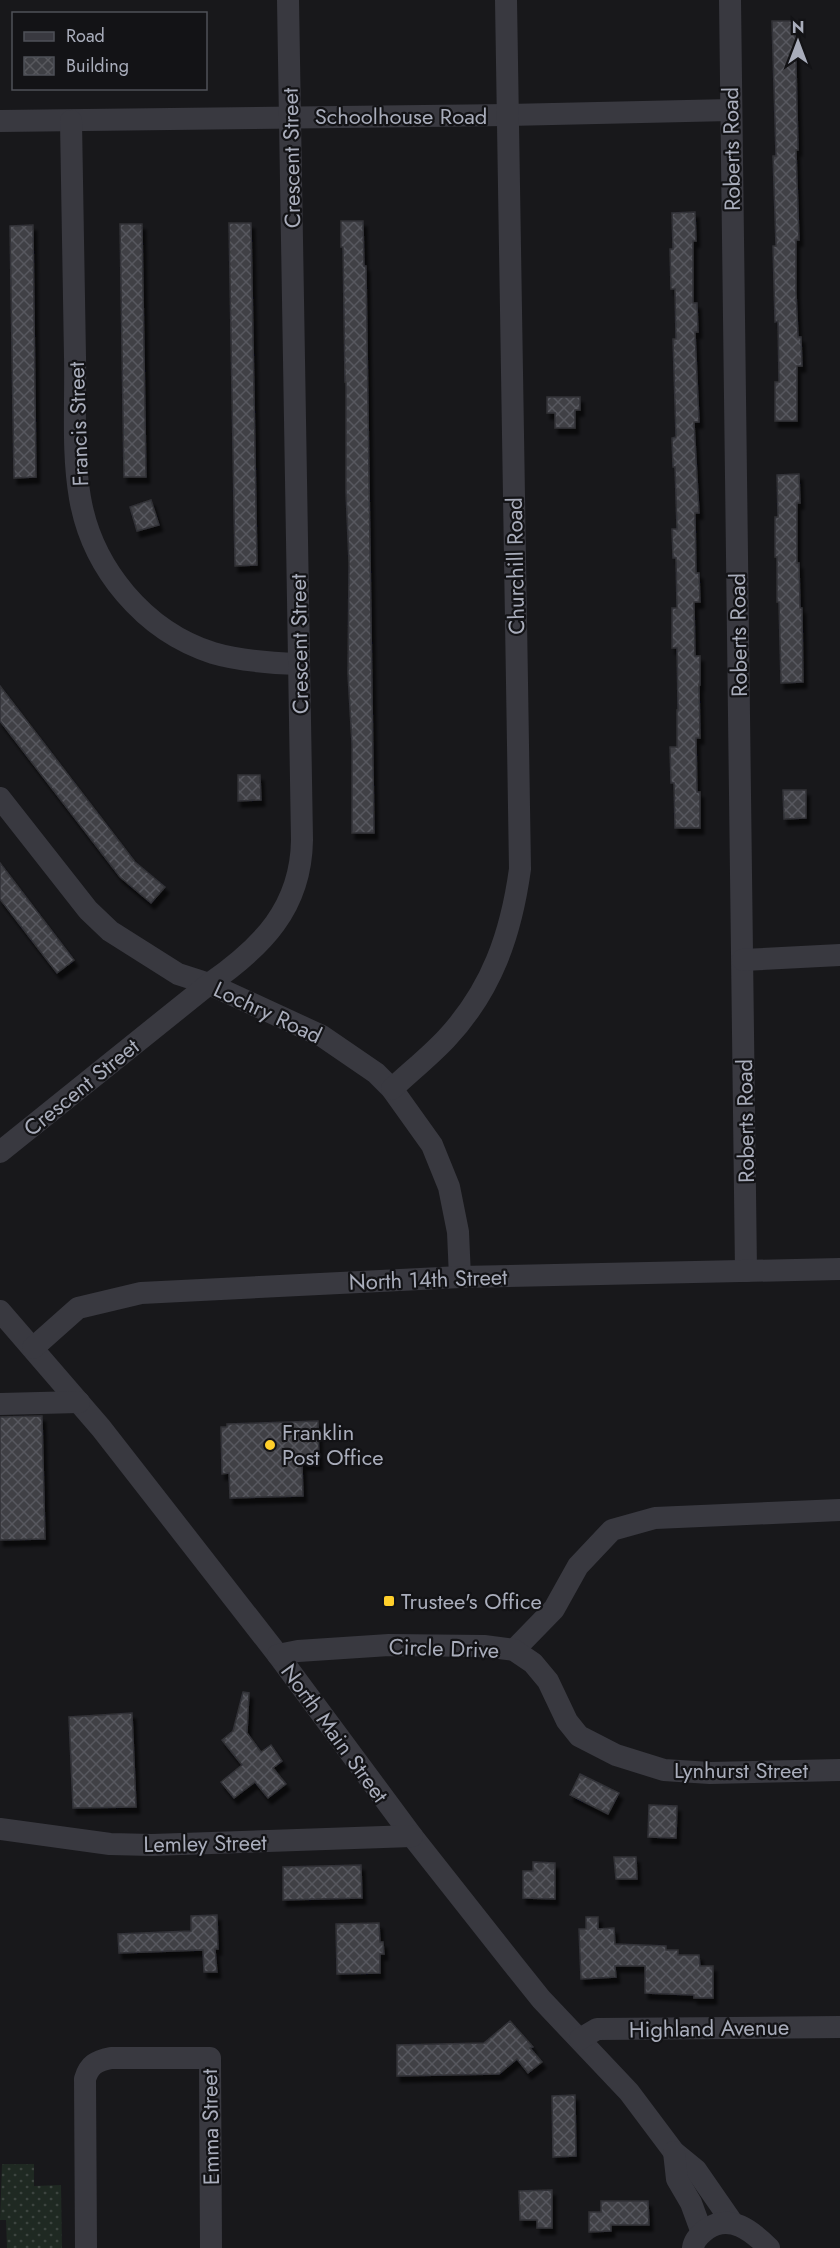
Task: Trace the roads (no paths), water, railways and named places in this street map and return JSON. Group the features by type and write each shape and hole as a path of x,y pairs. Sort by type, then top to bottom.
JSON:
{"street":[{"name":"Crescent Street","path":"0,1152 209,984 240,962 276,922 292,897 298,879 302,840 288,0"},
{"name":"Churchill Road","path":"392,1089 447,1038 489,980 510,927 520,869 506,0"},
{"name":"Roberts Road","path":"730,0 746,1271"},
{"name":"Schoolhouse Road","path":"0,121 731,110"},
{"name":"Francis Street","path":"71,121 76,464 80,499 88,529 99,556 114,579 138,607 159,625 178,636 212,652 259,662 298,663"},
{"name":"Lochry Road","path":"0,798 88,910 110,931 177,974 209,984 322,1036 376,1073 392,1089 432,1144 449,1187 458,1232 460,1277"},
{"path":"743,960 840,955"},
{"name":"North 14th Street","path":"33,1347 78,1308 141,1293 460,1277 840,1269"},
{"name":"North Main Street","path":"0,1311 79,1402 278,1655 412,1836 541,1999 629,2092 674,2152 696,2170 732,2222"},
{"path":"0,1404 79,1402"},
{"name":"Circle Drive","path":"278,1655 298,1651 389,1645 484,1646 514,1650 554,1609 578,1566 612,1530 655,1518 840,1510"},
{"name":"Lynhurst Street","path":"514,1650 533,1664 548,1681 567,1721 579,1736 616,1755 664,1770 710,1773 840,1770"},
{"name":"Lemley Street","path":"0,1829 110,1844 142,1845 412,1836"},
{"name":"Highland Avenue","path":"580,2039 597,2029 840,2027"},
{"name":"Emma Street","path":"86,2248 85,2079 90,2066 99,2060 210,2058 211,2248"},
{"name":"North Main Street","path":"674,2152 677,2179 691,2203 697,2240"},
{"path":"697,2240 715,2223 732,2222 750,2232 769,2248"}],"place":[{"name":"Franklin Post Office","path":"270,1445"},
{"name":"Trustee's Office","path":"389,1601"}]}
